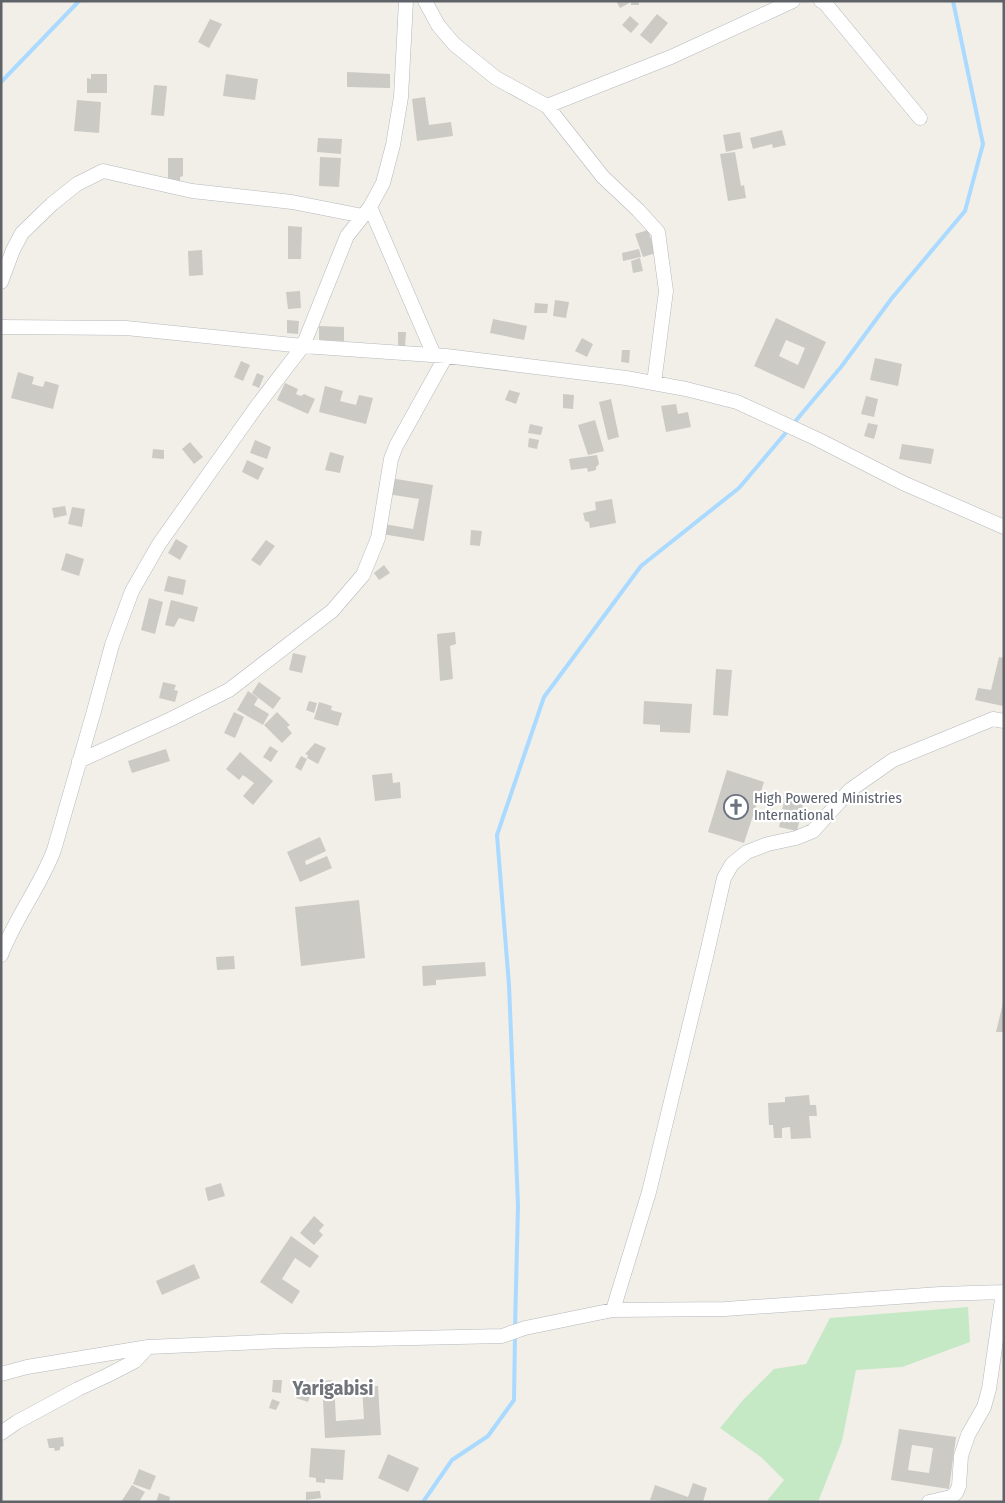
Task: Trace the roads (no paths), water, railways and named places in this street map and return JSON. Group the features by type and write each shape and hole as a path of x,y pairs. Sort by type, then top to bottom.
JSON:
{"street":[{"path":"1,955 9,935 48,866 112,645 132,591 159,544 257,406 304,346 347,236 367,212 383,183 393,145 401,97 406,1"},
{"path":"424,1 438,26 454,44 496,78 547,106 603,176 658,232 666,291 654,383"},
{"path":"547,106 671,57 793,1"},
{"path":"821,1 824,2 920,118"},
{"path":"1,282 13,250 22,233 76,184 103,171 192,191 367,212"},
{"path":"367,212 440,356"},
{"path":"1,327 126,328 304,346 440,356 654,383 686,389 737,402 819,440 903,483 1004,527"},
{"path":"79,761 229,690 332,611 362,575 378,538 391,459 440,356"},
{"path":"613,1310 649,1192 724,878 732,864 747,852 768,844 796,838 813,831 850,790 893,760 993,719 1004,721"},
{"path":"1,1374 27,1367 148,1347 284,1341 502,1336 525,1328 613,1310 725,1309 940,1294 1003,1292 984,1407 968,1435 961,1456 959,1486 956,1494 951,1497 928,1502"},
{"path":"1,1433 17,1422 134,1361 148,1347"}],"waterway":[{"path":"1,82 79,1"},
{"path":"793,424 841,367 892,298 965,211 983,144 953,1"},
{"path":"515,1329 518,1205 509,985 497,835 544,697 641,566 739,488 789,429"},
{"path":"423,1502 452,1460 488,1436 514,1400 515,1336"}],"place":[{"name":"High Powered Ministries International","path":"736,807"}],"district":[{"name":"Yarigabisi","path":"333,1388"}]}
